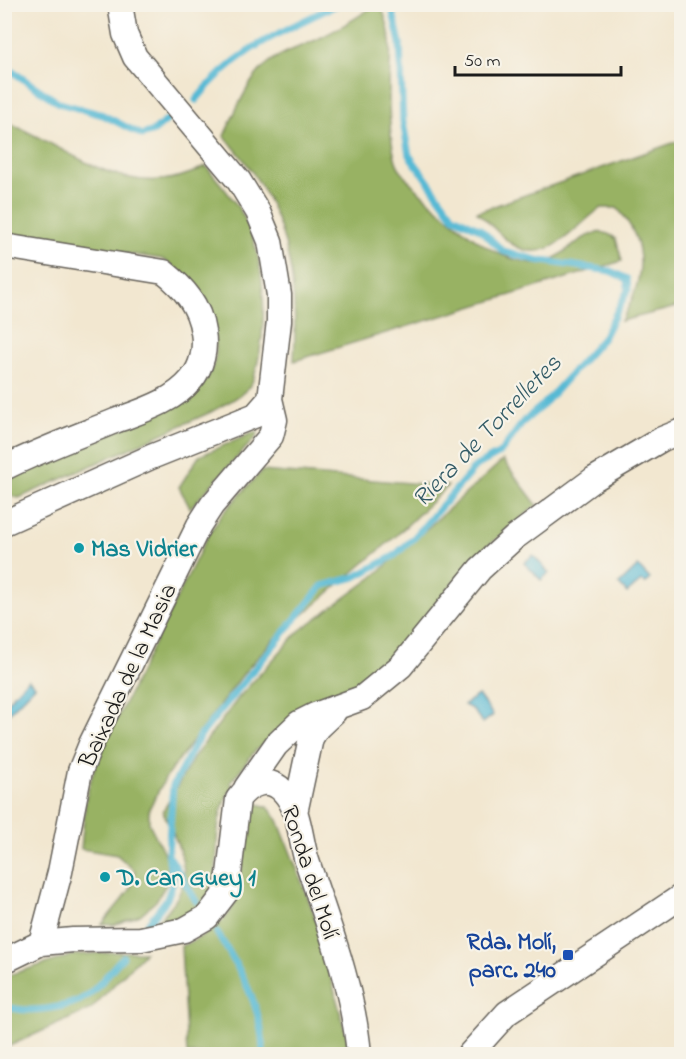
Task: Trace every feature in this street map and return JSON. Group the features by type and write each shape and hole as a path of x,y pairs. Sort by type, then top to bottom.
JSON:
{"street":[{"name":"Baixada de la Masia","path":"40,943 60,872 80,771 91,744 199,525 271,436 275,420 270,399 279,321 279,295 270,241 258,212 239,181 135,57 125,34 120,4"},
{"path":"4,246 164,272 182,287 201,317 204,350 200,368 177,393 150,407 4,468"},
{"path":"4,523 151,457 256,415 270,399"},
{"path":"4,961 40,943 141,939 184,930 207,917 227,891 238,798 276,745 299,723 362,698 401,666 480,569 514,538 594,479 662,439 681,431"},
{"path":"295,813 311,738 316,728 341,707"},
{"name":"Ronda del Molí","path":"246,788 258,782 278,787 285,792 295,813 307,859 332,930 357,1029 359,1054"},
{"path":"471,1054 507,1013 681,896"}],"green space":[{"path":"377,4 380,5 385,17 390,38 389,110 392,145 401,171 411,183 457,224 486,246 506,256 524,262 540,263 559,255 587,236 606,233 616,239 622,261 294,361 294,297 284,240 275,213 262,187 224,136 249,85 268,63 284,53 335,30"},
{"path":"4,121 102,169 127,177 152,180 178,177 206,166 236,204 250,230 259,263 263,297 262,332 257,366 252,382 241,395 211,412 19,498 11,496 8,489 13,478 189,398 205,380 214,364 216,347 205,315 172,265 162,259 5,235"},
{"path":"681,140 681,306 621,321 635,292 640,263 635,235 617,208 601,208 560,242 538,251 525,250 512,244 477,212"},
{"path":"255,432 258,433 257,436 190,508 179,487 199,456"},
{"path":"503,460 537,505 482,551 460,574 392,658 369,677 316,702 255,751 230,783 233,786 222,808 218,830 216,870 212,887 203,902 184,915 154,925 174,903 183,883 183,862 163,811 194,757 240,696 299,631 373,577"},
{"path":"262,471 448,486 396,536 272,641 244,673 166,777 149,809 149,823 167,859 167,883 156,901 140,915 114,925 102,924 130,890 135,871 117,855 81,849 86,797 97,759 207,537 222,514"},
{"path":"258,804 268,807 278,820 313,911 347,1038 349,1054 187,1054 181,946 206,934 223,921 233,906 239,891 248,809"},
{"path":"145,952 91,1009 5,1048 5,976 74,955"}],"water":[{"path":"533,555 549,573 541,580 524,563"},
{"path":"638,566 650,579 646,583 641,581 627,593 619,584"},
{"path":"28,679 35,686 9,713 5,704"},
{"path":"478,695 493,715 483,723 472,709 464,705"}],"waterway":[{"path":"196,100 211,82 244,54 278,33 338,4"},
{"name":"Riera de Torrelletes","path":"147,925 167,899 173,882 168,854 173,786 199,737 322,586 355,577 394,556 414,538 476,466 500,453 524,421 544,404 603,338 628,290 627,279 610,271 536,260 503,251 480,229 453,216 409,155 403,122 400,43 391,4"},
{"path":"4,66 59,103 103,115 142,135 154,131 167,120"},
{"path":"171,859 196,901"},
{"path":"217,933 249,990 259,1022 263,1054"},
{"name":"Riera de Torrelletes","path":"4,1006 35,1010 58,1007 79,1000 92,992 123,957"}],"place":[{"name":"Mas Vidrier","path":"79,548"},
{"name":"D. Can Guey 1","path":"105,877"},
{"name":"Rda. Molí, parc. 240","path":"568,955"}]}
